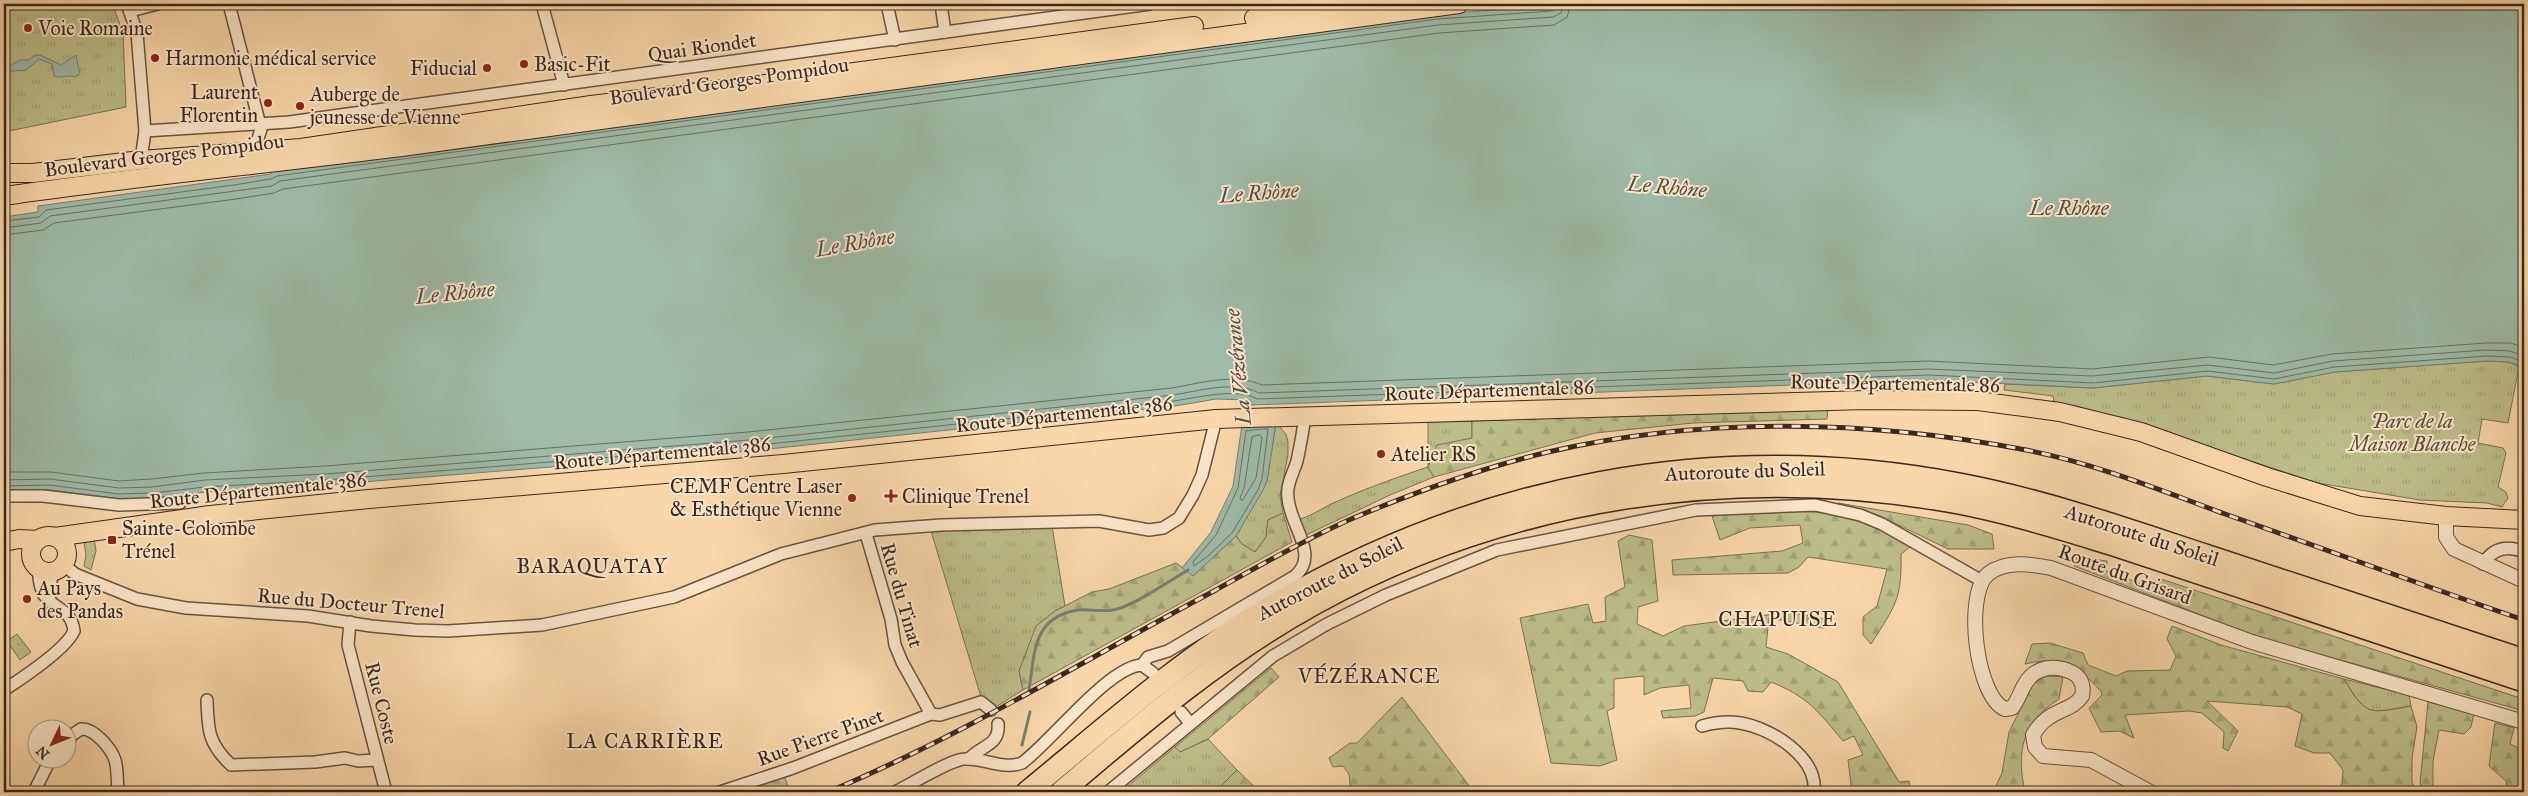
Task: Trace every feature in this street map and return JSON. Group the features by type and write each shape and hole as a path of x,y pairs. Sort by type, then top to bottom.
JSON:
{"highway":[{"name":"Autoroute du Soleil","path":"1027,792 1126,711 1218,640 1298,591 1360,558 1407,538 1489,508 1562,489 1624,477 1682,470 1758,466 1841,468 1950,483 2019,497 2147,536 2524,660"},
{"name":"Autoroute du Soleil","path":"1061,792 1132,732 1225,661 1305,610 1368,576 1416,555 1495,527 1565,509 1630,496 1685,490 1739,486 1838,488 1955,502 2059,528 2114,545 2524,681"}],"main road":[{"name":"Boulevard Georges Pompidou","path":"4,173 33,173 141,160 366,139 591,105 773,83 1353,4"},
{"name":"Boulevard Georges Pompidou","path":"4,196 104,182 229,168 1459,4"},
{"name":"Route Départementale 86","path":"1279,416 1866,400 1978,401 2060,412 2141,432 2267,477 2360,506 2446,516 2524,520"},
{"name":"Route Départementale 386","path":"4,542 19,539 46,539 210,515 309,505 783,464 1224,418 1279,416"},
{"name":"Route Départementale 386","path":"4,542 50,563 94,531"},
{"path":"46,539 64,543 50,563 33,548 46,539"}],"street":[{"path":"141,160 145,131 137,32 128,7 158,4"},
{"path":"229,4 261,133 251,151 229,168"},
{"path":"542,4 564,85"},
{"path":"888,4 895,40"},
{"path":"941,4 945,32"},
{"name":"Quai Riondet","path":"145,131 289,122 1150,4"},
{"path":"895,792 956,761 969,759 1008,765 1022,763 1109,681 1126,670 1142,665 1148,657 1176,646 1294,576 1304,566 1306,553 1290,511 1288,485 1296,462 1305,416"},
{"name":"Rue du Docteur Trenel","path":"50,563 137,598 161,604 308,616 371,626 415,630 466,630 542,625 674,597 781,554 866,534 875,530 941,525 1099,521 1149,530 1163,528 1179,518 1193,495 1224,418"},
{"path":"4,496 42,496 119,505 180,503"},
{"path":"1108,792 1273,656 1327,624 1396,591 1497,550 1696,510 1815,505 1860,515 1915,541 1982,581 1978,590 1975,610 1977,642 1982,670 1996,703 2005,709 2012,708 2025,683 2042,669 2054,667 2076,675 2082,682 2082,696 2074,704 2045,719 2033,735 2035,747 2043,756 2091,760 2150,792"},
{"path":"2446,516 2446,537 2450,545 2460,553 2483,564 2524,580"},
{"name":"Rue du Tinat","path":"866,534 891,619 895,645 902,662 931,714"},
{"path":"2483,564 2492,552 2500,549 2510,548 2524,552"},
{"path":"4,690 25,677 72,637 74,631 70,617 49,601 40,587 50,563"},
{"name":"Route du Grisard","path":"1982,581 1987,575 2005,566 2021,564 2051,568 2252,642 2524,722"},
{"name":"Rue Coste","path":"350,622 348,645 386,792"},
{"path":"1142,665 1153,673"},
{"path":"207,700 209,735 224,758 231,765 315,762 345,758 358,761 377,760"},
{"path":"931,714 940,715 981,702 991,710"},
{"path":"1181,712 1190,723"},
{"name":"Rue Pierre Pinet","path":"720,792 810,761 931,714"},
{"path":"1702,726 1711,723 1739,723 1764,730 1790,747 1806,765 1815,782 1814,792"},
{"path":"969,759 976,752 993,742 999,732 998,724"},
{"path":"78,731 81,729 91,730 114,759 118,792"},
{"path":"34,792 46,768"}],"green space":[{"path":"4,4 112,4 123,32 126,107 4,132"},
{"name":"Parc de la Maison Blanche","path":"2487,361 2509,362 2519,367 2508,423 2482,419 2478,443 2503,448 2506,453 2498,487 2506,492 2508,498 2502,507 2487,503 2420,500 2318,483 2129,421 2054,403 2053,396 2004,390 2005,384 2093,388 2207,376 2274,384 2334,372"},
{"path":"1828,408 1827,419 1693,423 1595,433 1434,477 1428,467 1437,445 1472,438 1472,421"},
{"path":"1472,421 1472,438 1428,466 1428,422"},
{"path":"1276,423 1286,434 1288,442 1288,455 1280,496 1283,513 1268,520 1266,537 1255,552 1242,544 1236,536 1267,481"},
{"path":"1428,466 1434,477 1390,495 1304,536 1298,520 1353,494"},
{"path":"1838,503 1968,525 1992,534 1994,549 1948,549 1880,516"},
{"path":"1764,511 1794,511 1840,515 1870,523 1910,547 1901,554 1900,582 1895,602 1871,644 1863,635 1863,617 1877,606 1887,569 1808,557 1799,567 1788,573 1673,575 1672,560 1782,551 1803,543 1800,525 1750,528 1720,540 1712,516"},
{"path":"1283,513 1292,542 1023,690 1019,671 1036,626 1055,611 1092,592 1109,589 1176,563 1193,575 1236,536 1242,544 1255,552 1266,537 1268,520"},
{"path":"1052,526 1065,606 1055,611 1019,671 1023,690 994,708 981,697 931,531"},
{"path":"1629,535 1652,540 1658,601 1638,607 1637,624 1663,636 1684,626 1790,612 1829,620 1831,625 1823,628 1769,618 1766,647 1788,654 1838,682 1899,782 1909,781 1911,792 1852,792 1848,760 1863,755 1854,736 1843,741 1803,699 1771,682 1763,692 1748,691 1743,681 1713,678 1704,712 1695,716 1663,718 1661,711 1691,708 1689,685 1660,688 1644,695 1644,676 1614,679 1614,708 1607,711 1617,760 1600,766 1551,763 1520,618 1588,604 1593,623 1606,621 1605,597 1625,587 1618,541"},
{"path":"94,538 96,551 91,570 84,566 86,555 84,542"},
{"path":"2077,557 2107,561 2106,571 2150,587 2158,578 2523,699 2524,711 2258,637 2074,566"},
{"path":"2172,626 2221,645 2344,679 2358,701 2370,710 2377,711 2411,706 2417,727 2412,758 2412,781 2415,792 2334,792 2342,784 2343,770 2330,753 2314,753 2295,746 2302,714 2287,707 2207,701 2238,731 2228,751 2223,748 2224,732 2202,713 2189,711 2125,715 2134,738 2119,731 2101,732 2089,708 2102,695 2101,691 2082,673 2068,663 2060,661 2051,660 2025,664 2032,644 2050,643 2083,653 2088,665 2116,676 2127,671 2170,670 2176,656 2167,639"},
{"path":"17,634 31,652 20,660 7,641"},
{"path":"1271,668 1279,677 1208,739 1180,752 1175,747"},
{"path":"2046,676 2063,677 2059,699 2037,718 2025,739 2021,764 2025,792 1993,792 2002,773 2009,732 2033,684"},
{"path":"2344,679 2409,695 2411,706 2377,711 2370,710 2358,701"},
{"path":"1402,697 1474,792 1351,792 1349,774 1343,766 1333,767 1329,758 1350,743 1357,743"},
{"path":"2428,702 2474,713 2471,727 2464,734 2439,730 2433,761 2433,792 2424,792 2420,783"},
{"path":"2495,723 2514,728 2510,744 2524,751 2524,792 2508,792 2506,781 2489,766"},
{"path":"1208,739 1237,770 1215,792 1121,792 1175,747 1180,752"},
{"path":"1237,770 1260,792 1215,792"},
{"path":"784,775 790,792 745,792"}],"water":[{"name":"Le Rhône","path":"1584,4 2524,4 2524,367 2509,362 2487,361 2335,372 2274,384 2207,376 2093,388 1929,380 1251,405 1250,400 1216,399 1175,406 750,451 326,485 118,499 50,490 4,491 4,217 38,212 38,206 271,174 271,171 1437,14"},
{"path":"40,55 61,65 76,55 80,74 75,77 54,76 52,64 39,59 26,70 4,73 4,69 20,60 29,60 34,56"},
{"path":"1276,423 1267,481 1262,492 1236,536 1193,576 1182,568 1211,532 1233,486 1242,425"}],"waterway":[{"name":"La Vézérance","path":"1029,690 1038,639 1052,620 1063,614 1078,610 1109,611 1121,608 1188,570"},
{"name":"La Vézérance","path":"1022,745 1030,712"}],"railway":[{"path":"828,792 927,747 975,722 1282,554 1351,519 1448,481 1523,458 1607,440 1667,432 1787,426 1847,428 1967,440 2051,455 2127,478 2524,620"}],"place":[{"name":"Voie Romaine","path":"28,28"},
{"name":"Harmonie médical service","path":"155,58"},
{"name":"Basic-Fit","path":"524,64"},
{"name":"Fiducial","path":"487,68"},
{"name":"Laurent Florentin","path":"268,103"},
{"name":"Auberge de jeunesse de Vienne","path":"300,106"},
{"name":"Atelier RS","path":"1381,454"},
{"name":"Clinique Trenel","path":"891,496"},
{"name":"CEMF Centre Laser & Esthétique Vienne","path":"852,498"},
{"name":"Sainte-Colombe Trénel","path":"112,540"},
{"name":"Au Pays des Pandas","path":"27,599"}],"district":[{"name":"BARAQUATAY","path":"592,566"},
{"name":"CHAPUISE","path":"1778,619"},
{"name":"VÉZÉRANCE","path":"1369,676"},
{"name":"LA CARRIÈRE","path":"645,741"}]}
